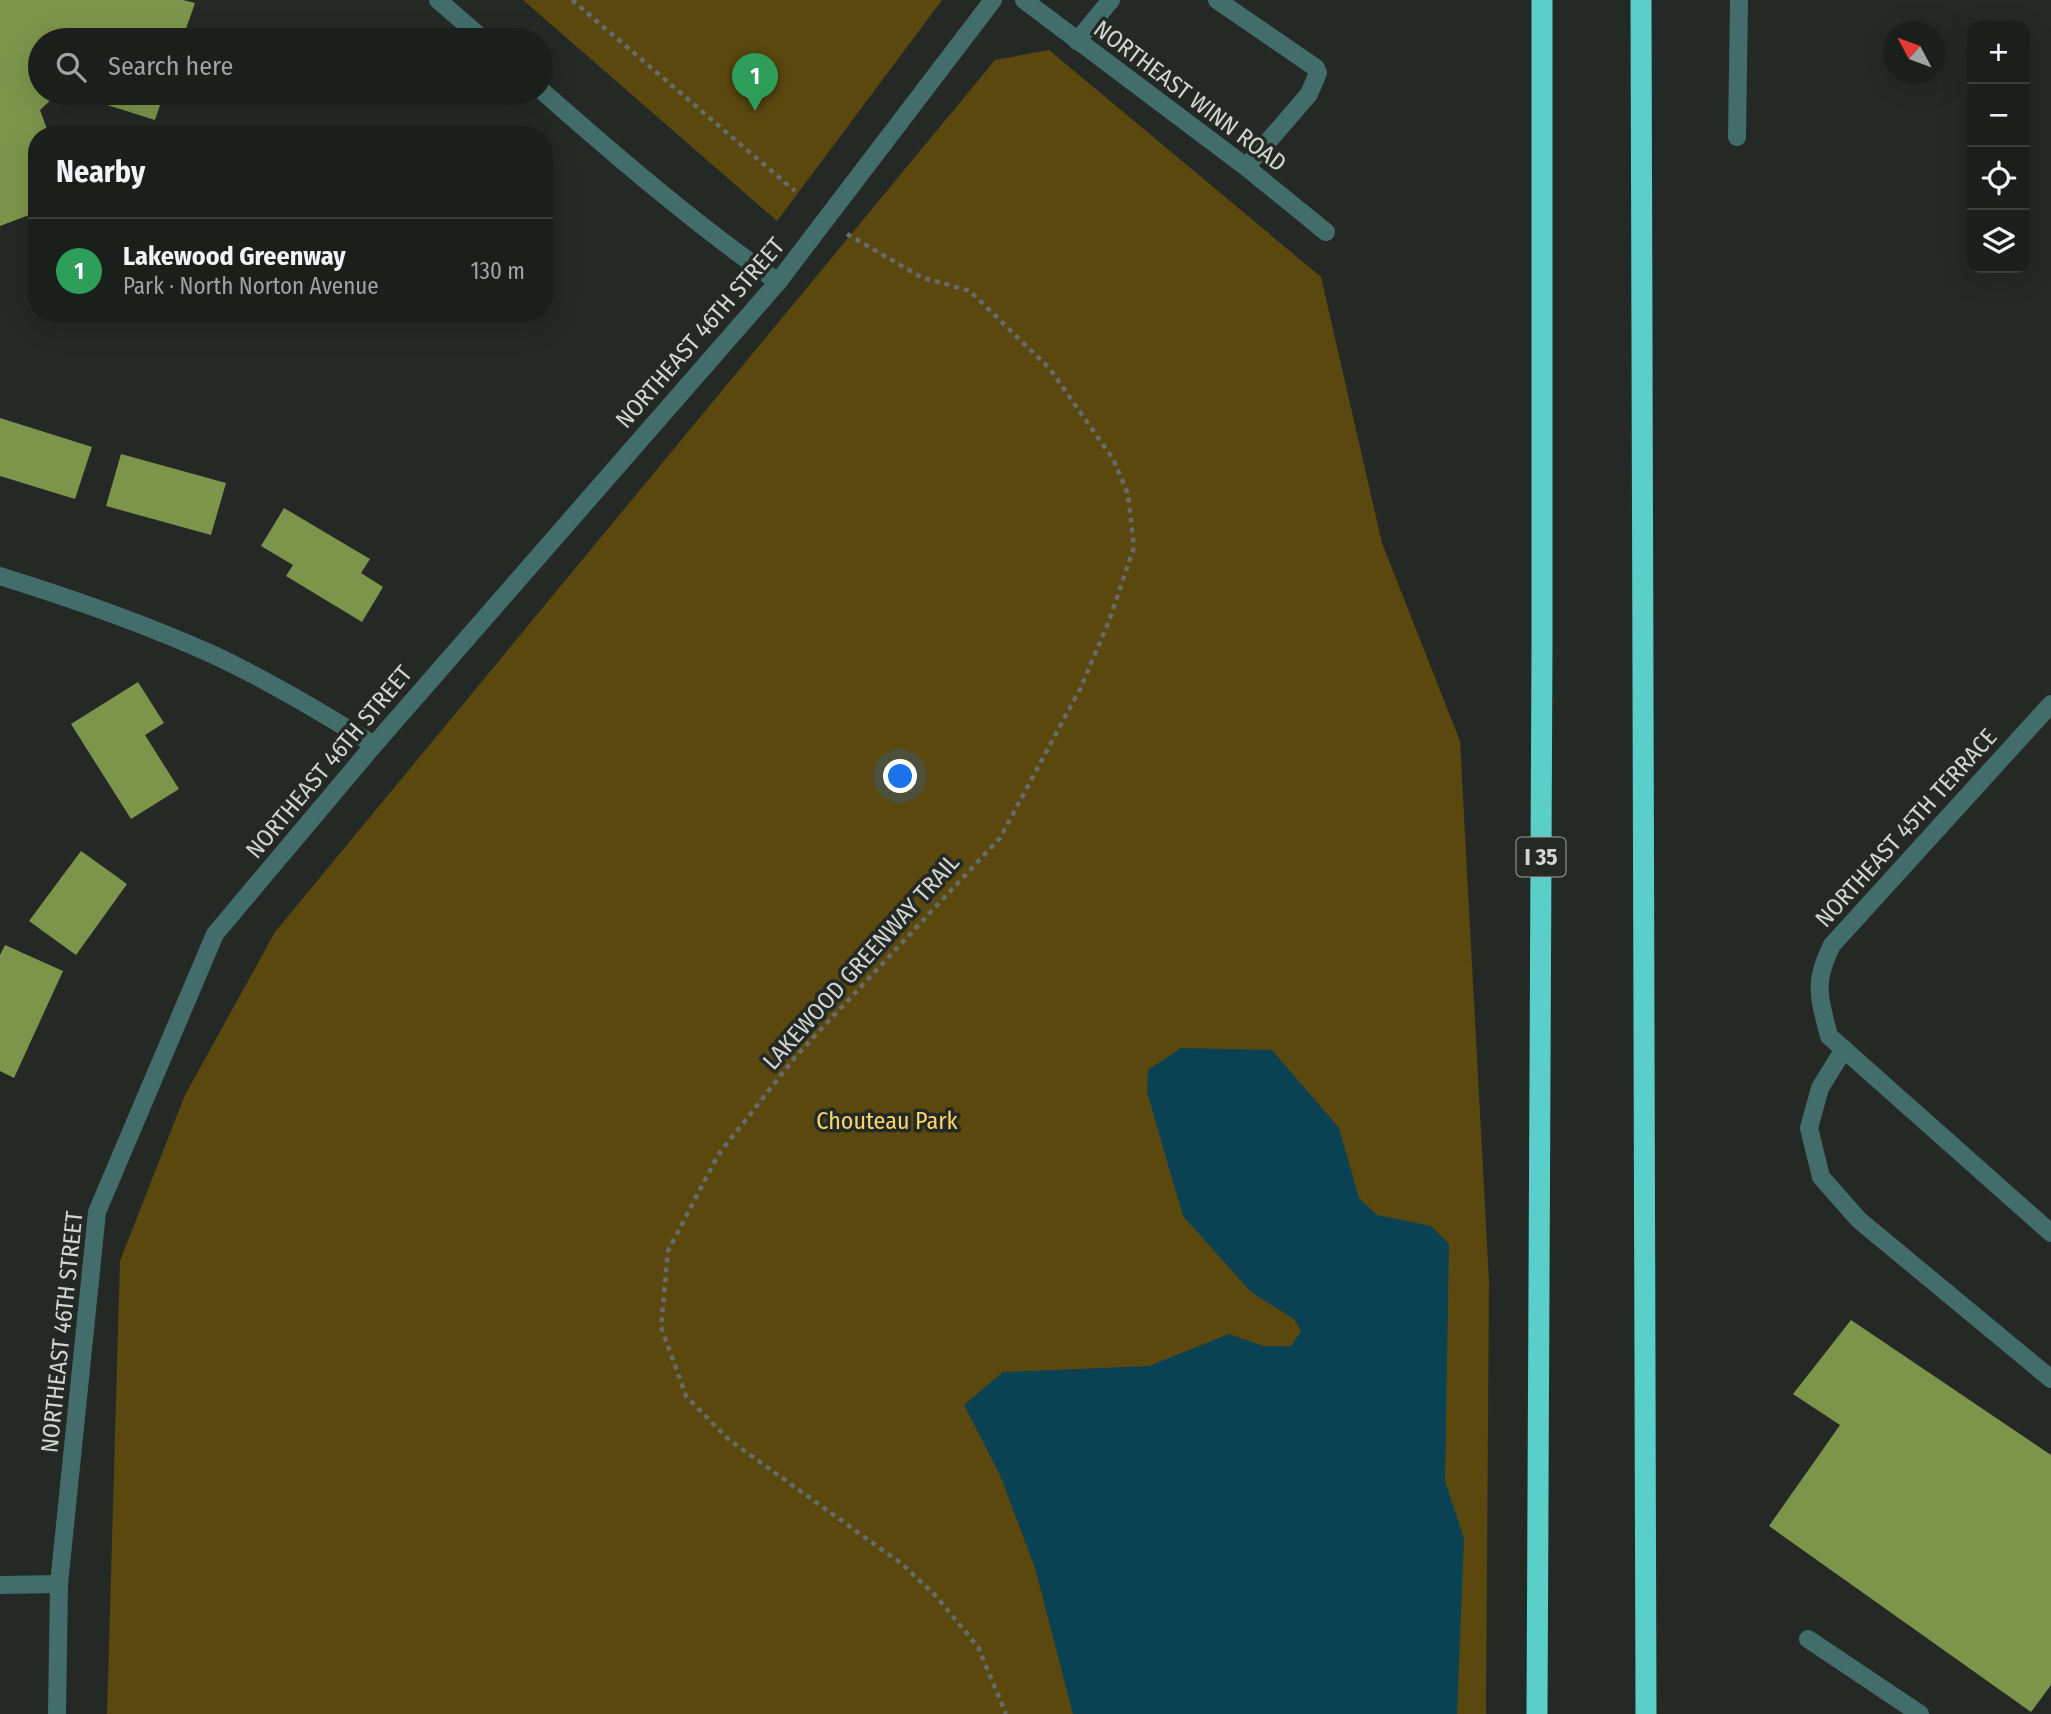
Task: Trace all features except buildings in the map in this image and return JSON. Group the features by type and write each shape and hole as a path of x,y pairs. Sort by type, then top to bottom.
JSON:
{"highway":[{"name":"I 35","path":"1537,1714 1542,0"},
{"path":"1641,0 1646,1714"}],"street":[{"path":"439,0 470,28"},
{"name":"NORTHEAST 46TH STREET","path":"57,1714 59,1584 97,1212 215,934 374,745 778,282 993,0"},
{"name":"NORTHEAST WINN ROAD","path":"1024,0 1245,167 1326,232"},
{"path":"1077,41 1111,0"},
{"path":"1217,0 1316,68 1318,73 1309,94 1245,167"},
{"path":"1737,137 1739,0"},
{"path":"553,101 625,165 778,282"},
{"path":"0,576 134,621 217,657 297,698 374,745"},
{"name":"NORTHEAST 45TH TERRACE","path":"1844,1049 1829,1036 1818,996 1821,968 1832,945 2051,704"},
{"path":"2051,1233 1844,1049 1820,1088 1809,1128 1821,1177 1859,1220 2051,1379"},
{"path":"0,1585 59,1584"},
{"path":"1808,1639 1920,1714"}],"path":[{"path":"572,0 795,191"},
{"name":"LAKEWOOD GREENWAY TRAIL","path":"846,233 921,277 970,291 1050,369 1113,459 1128,494 1134,547 1109,621 1080,689 1000,838 796,1056 718,1154 668,1251 661,1327 686,1396 727,1439 902,1564 936,1595 978,1647 1006,1714"}],"green space":[{"path":"523,0 942,0 777,221"},
{"name":"Chouteau Park","path":"1049,50 1321,277 1382,543 1460,741 1489,1281 1486,1714 107,1714 120,1261 185,1095 275,932 995,60"}],"water":[{"path":"1181,1048 1272,1050 1339,1128 1359,1198 1377,1215 1431,1226 1449,1244 1445,1481 1464,1538 1457,1714 1073,1714 1035,1568 1000,1475 964,1405 1003,1372 1149,1366 1229,1334 1263,1346 1291,1346 1301,1331 1294,1319 1251,1292 1183,1216 1147,1092 1148,1070"}],"place":[{"name":"Lakewood Greenway","path":"755,111"}]}
